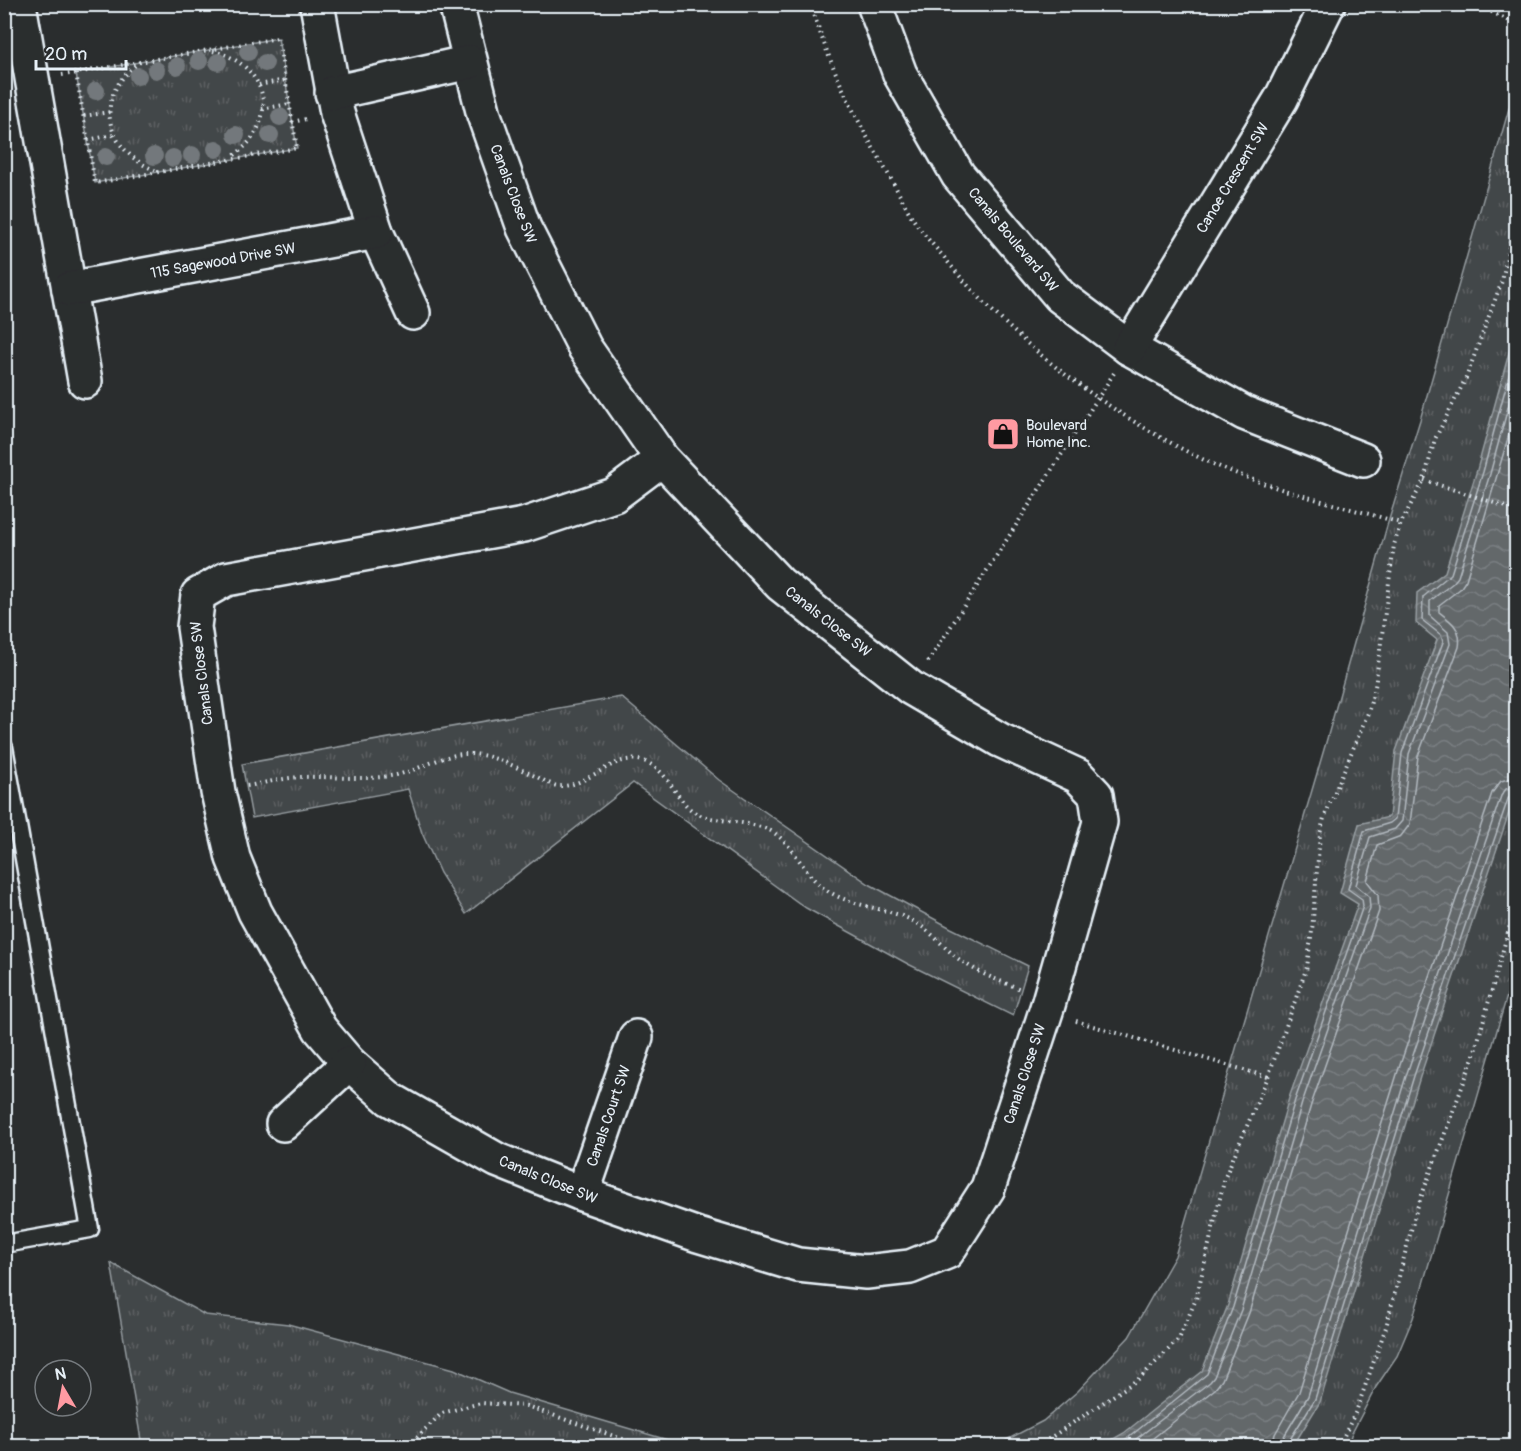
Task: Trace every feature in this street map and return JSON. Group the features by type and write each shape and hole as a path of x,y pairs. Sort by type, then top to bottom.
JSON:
{"street":[{"path":"19,4 85,381"},
{"path":"317,4 332,93 376,232 413,313"},
{"name":"Canals Close SW","path":"456,4 484,115 524,228 585,348 662,459 780,584 911,688 1000,740 1078,776 1096,795 1100,822 1048,1005 988,1188 947,1252 910,1268 866,1272 798,1265 698,1235 582,1194 496,1160 390,1099 349,1063 320,1029 255,912 233,858 218,792 194,627 198,594 226,579 524,525 614,495 662,459"},
{"name":"Canals Boulevard SW","path":"874,4 900,74 958,175 1060,296 1129,348 1244,413 1363,460"},
{"name":"Canoe Crescent SW","path":"1129,348 1281,99 1328,4"},
{"path":"332,93 470,62"},
{"name":"115 Sagewood Drive SW","path":"69,289 376,232"},
{"name":"Canals Court SW","path":"582,1194 636,1037"},
{"path":"283,1124 349,1063"}],"lane":[{"path":"4,747 90,1229 4,1244"}],"path":[{"path":"1475,4 1516,24"},
{"path":"278,38 297,148 95,183 76,73 140,62 278,38"},
{"path":"209,50 226,54 240,62 251,72 259,85 263,98 260,125 246,147 231,159"},
{"path":"140,62 117,85 110,112 114,135 123,149 134,160 158,172"},
{"path":"259,85 285,80"},
{"path":"262,109 289,104"},
{"path":"84,116 110,112"},
{"path":"88,140 114,135"},
{"path":"1038,1446 1140,1378 1179,1339 1196,1299 1225,1177 1268,1077 1307,967 1319,843 1324,818 1368,713 1375,687 1394,545 1401,523 1424,480 1435,438 1466,378 1502,281 1516,213"},
{"path":"911,688 1098,400 1129,348"},
{"path":"1424,480 1516,510"},
{"path":"218,792 298,777 394,776 448,757 467,753 503,761 558,787 581,782 617,763 637,759 661,772 696,814 742,822 769,830 783,839 823,888 841,898 913,921 930,932 959,959 997,981 1030,992 1068,1019 1268,1077"},
{"path":"1339,1446 1357,1409 1386,1327 1416,1211 1474,1055 1516,903"},
{"path":"408,1446 442,1413 481,1403 526,1406 643,1446"}],"green space":[{"path":"278,38 297,148 95,183 76,73"},
{"path":"1516,84 1516,965 1413,1318 1397,1356 1376,1387 1351,1435 1348,1446 995,1446 1043,1421 1078,1391 1129,1337 1175,1256"},
{"path":"621,697 719,780 869,884 1028,966 1013,1016 908,964 806,908 633,783 466,914 440,873 422,833 408,789 252,818 242,764"},
{"path":"111,1263 205,1315 288,1324 454,1369 509,1393 688,1446 142,1446"}],"water":[{"path":"1516,327 1516,792 1420,1077 1320,1402 1293,1446 1101,1446 1124,1433 1202,1371 1228,1305 1289,1098 1358,904 1340,893 1359,824 1389,817 1396,751 1437,640 1416,623 1417,593 1445,572 1477,470"}],"place":[{"name":"Boulevard Home Inc.","path":"1003,434"}]}
